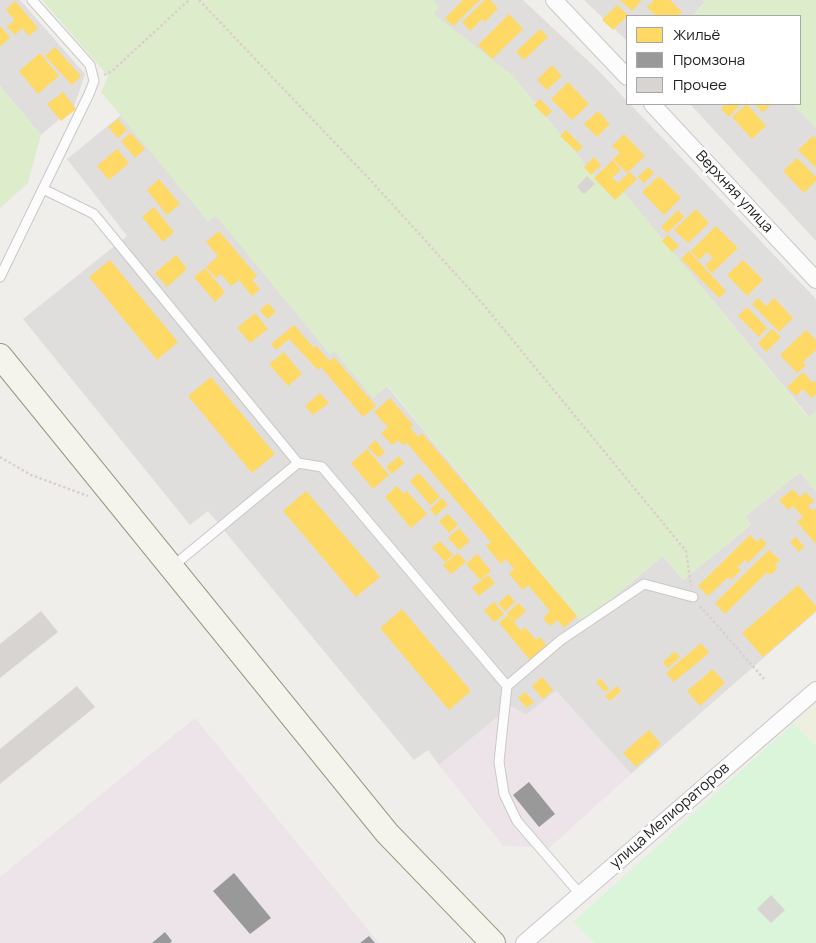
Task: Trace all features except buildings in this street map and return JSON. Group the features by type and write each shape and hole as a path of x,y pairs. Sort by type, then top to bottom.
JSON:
{"main road":[{"path":"0,356 387,833 493,943"}],"street":[{"path":"554,0 626,76"},
{"name":"Верхняя улица","path":"653,105 816,280"},
{"name":"улица Мелиораторов","path":"524,943 816,690"}],"lane":[{"path":"0,277 94,81 90,65 32,0"},
{"path":"43,189 94,214 298,464 322,468 507,686"},
{"path":"171,568 298,464"},
{"path":"580,894 517,822 504,794 499,762 507,686 561,640 644,584 693,597"}],"path":[{"path":"94,81 112,71 189,0"},
{"path":"199,0 373,182 483,304 686,551 693,597 764,679"},
{"path":"0,458 31,475 95,498"}],"shaded area":[{"path":"0,0 20,0 85,74 74,107 41,135 0,86"},
{"path":"433,0 523,0 600,72 626,100 626,105 631,105 816,299 816,411 809,417 624,193 614,200 512,75 433,14"},
{"path":"584,0 702,0 705,2 693,15 626,15 626,40"},
{"path":"691,105 793,105 816,127 816,241"},
{"path":"121,115 208,221 216,215 330,354 334,350 373,398 387,386 582,623 663,556 683,580 751,525 745,517 800,472 816,492 816,612 631,774 556,691 526,715 511,706 439,765 428,750 414,760 208,511 190,525 23,319 127,236 67,159"},
{"path":"556,691 631,774 549,848 503,846 439,765 511,706 526,715"},
{"path":"195,718 379,943 0,943 0,877"}],"green space":[{"path":"42,0 433,0 439,6 434,14 512,75 614,200 624,192 808,417 816,411 816,492 800,472 745,517 751,525 683,580 663,556 582,623 388,386 373,398 334,351 330,354 216,216 208,221 101,92 108,76"},
{"path":"702,0 816,0 816,127 793,105 801,105 801,15 693,15 705,3"},
{"path":"0,86 41,135 28,183 0,208"},
{"path":"816,705 816,746 794,723"},
{"path":"794,723 816,746 816,943 595,943 573,922"}]}
